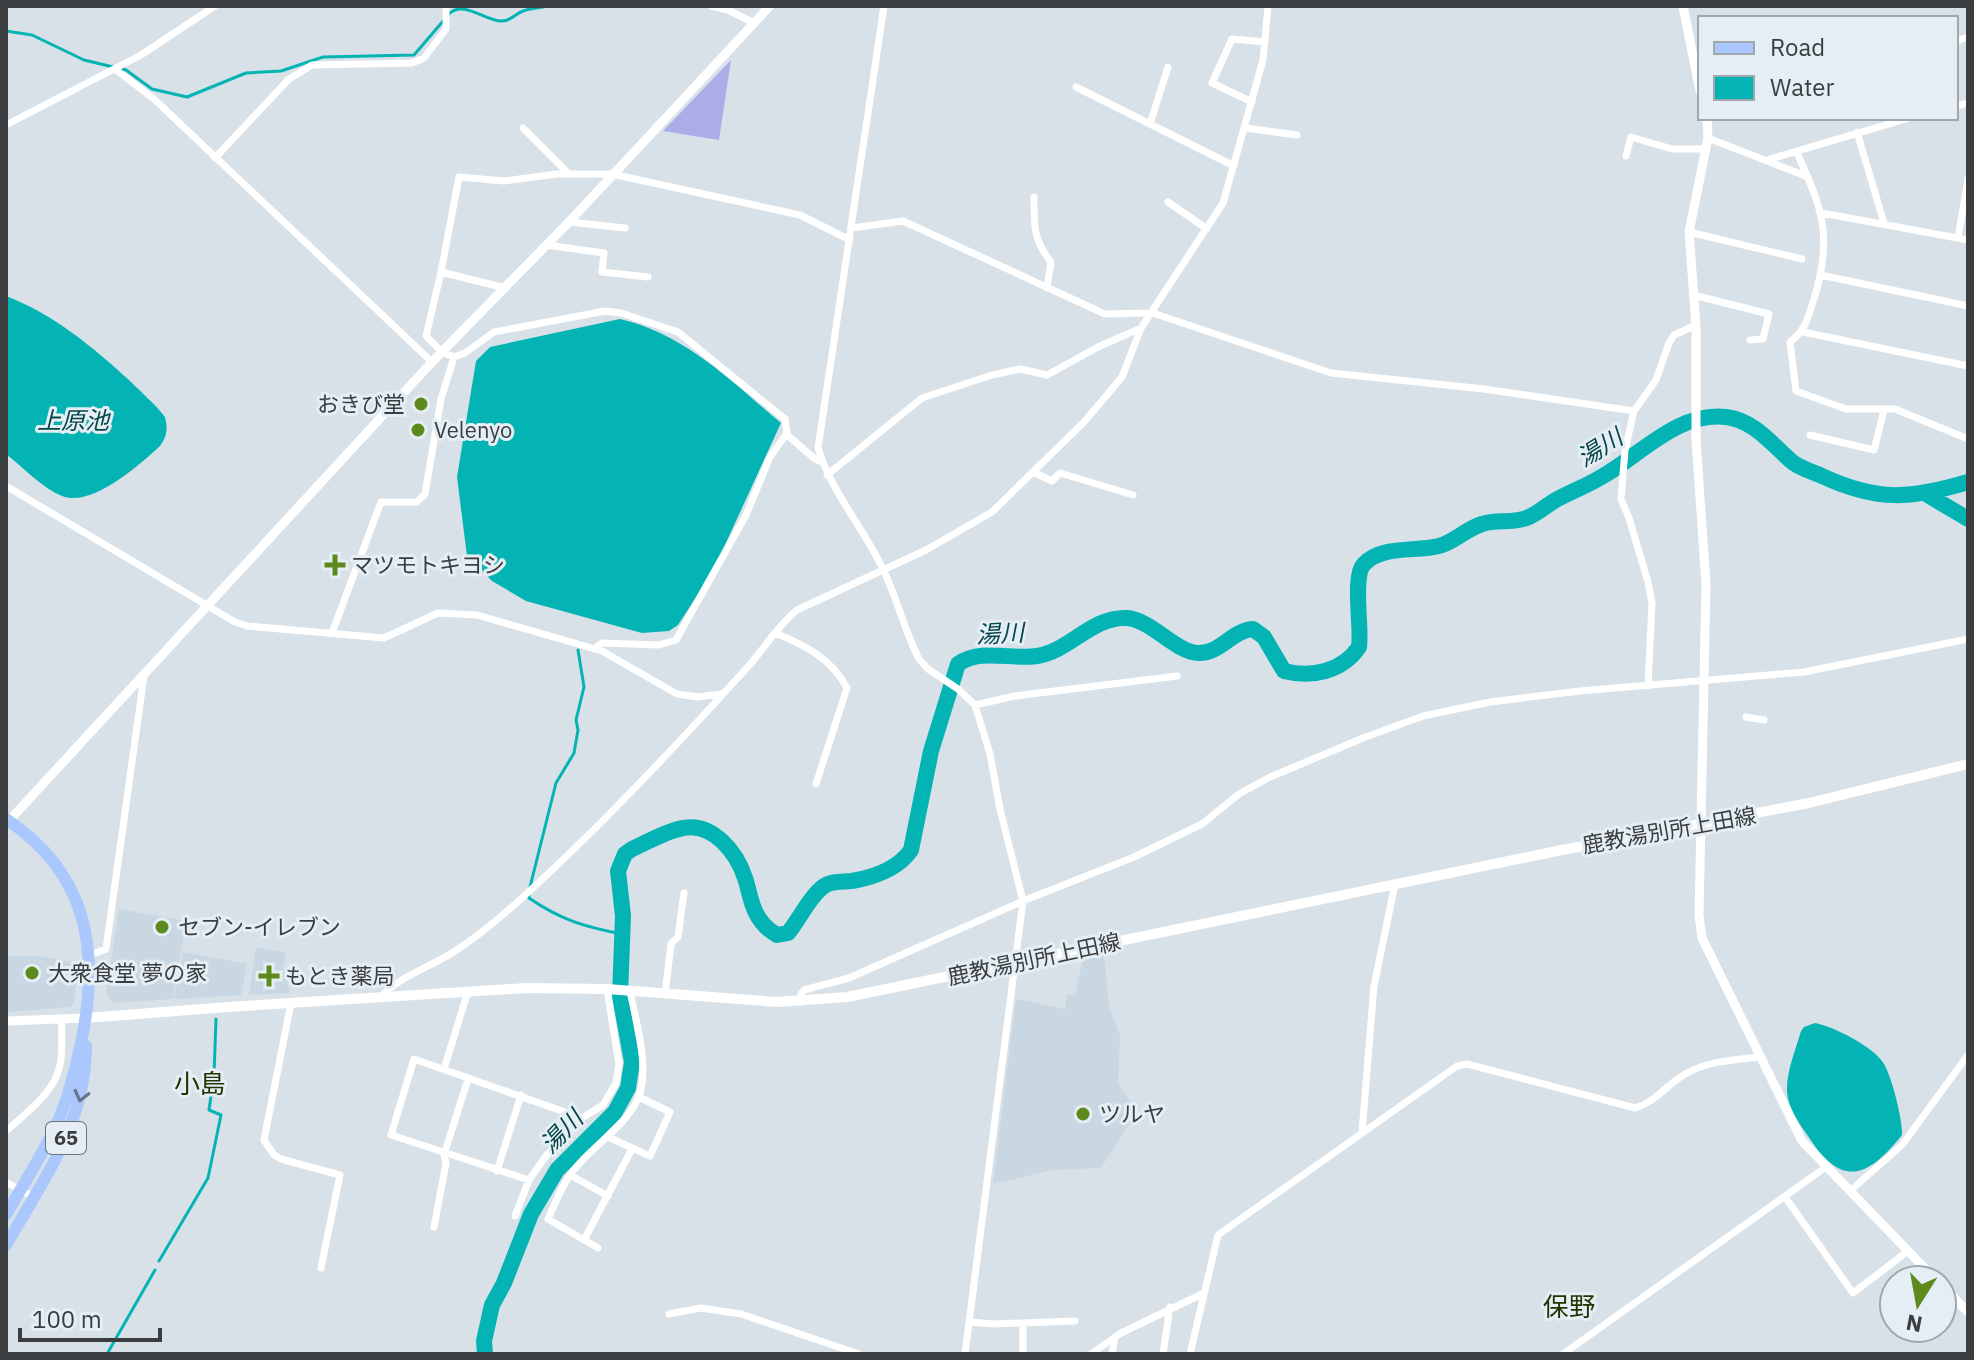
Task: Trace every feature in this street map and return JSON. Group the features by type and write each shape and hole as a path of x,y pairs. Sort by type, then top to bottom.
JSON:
{"main road":[{"name":"鹿教湯別所上田線","path":"86,1018 526,988 800,1002 847,997 1395,884 1809,803 1968,764"},
{"name":"65","path":"6,1245 65,1140 80,1103 86,1071 90,955 84,920 70,884 44,851 7,821"},
{"name":"65","path":"6,1215 61,1114 73,1079 86,1018"}],"street":[{"path":"6,125 141,55 215,6"},
{"path":"215,158 289,79 312,65 412,63 424,58 446,29 446,6"},
{"path":"711,6 728,10 754,23"},
{"path":"7,821 432,362 569,222 770,6"},
{"path":"884,6 818,448 827,475 869,540 884,571 919,659 975,705 990,754 1023,901 965,1354"},
{"path":"380,998 391,985 451,954 515,904 596,827 745,670 787,618 807,604 884,571 992,512 1085,421 1122,377 1141,328 1223,203 1252,102 1265,42 1268,6"},
{"path":"1683,6 1698,81"},
{"path":"1252,102 1212,83 1232,39 1265,42"},
{"path":"1150,124 1168,67"},
{"path":"115,69 154,99 432,362"},
{"path":"1076,87 1234,166"},
{"path":"1707,120 1708,138 1689,232 1696,325 1695,411 1699,505 1706,584 1700,824 1699,915 1702,938 1802,1141 1921,1264"},
{"path":"1767,160 1857,132 1875,122"},
{"path":"523,128 569,174"},
{"path":"1245,128 1297,135"},
{"path":"1857,132 1884,223"},
{"path":"1626,156 1631,137 1672,149 1705,149"},
{"path":"1708,138 1808,177"},
{"path":"1797,153 1822,213 1825,246 1821,275 1803,332 1790,342 1796,391 1846,409 1895,409 1968,439"},
{"path":"594,649 602,643 659,645 676,640 746,515 770,457 786,434 785,419 678,332 621,313 605,311 494,332 465,353 454,357 442,352 426,336 459,177 504,181 569,174 612,174 800,215 850,240"},
{"path":"1958,238 1968,179"},
{"path":"1034,197 1034,229 1039,247 1051,262 1047,288"},
{"path":"1168,202 1207,229"},
{"path":"1822,213 1968,240"},
{"path":"852,228 903,221 1105,314 1153,313 1331,373 1484,389 1634,411"},
{"path":"569,222 625,228"},
{"path":"1689,232 1802,259"},
{"path":"546,245 604,253 602,272 648,277"},
{"path":"441,272 505,288"},
{"path":"1821,275 1968,306"},
{"path":"1693,295 1769,314 1763,339 1750,340"},
{"path":"1648,686 1652,603 1641,556 1621,499 1622,471 1634,411 1656,380 1674,335 1696,325"},
{"path":"827,475 922,398 1020,369 1047,375 1141,328"},
{"path":"1803,332 1968,366"},
{"path":"332,633 381,502 417,502 425,494 441,399 454,357"},
{"path":"1810,435 1874,450 1884,410"},
{"path":"786,434 822,462"},
{"path":"1033,472 1052,481 1060,473 1133,495"},
{"path":"6,486 235,622 247,626 384,638 438,613 470,614 594,649 677,694 698,697 721,694"},
{"path":"775,633 804,644 838,672 847,688 816,784"},
{"path":"800,1002 804,990 849,978 1023,901 1134,857 1202,824 1268,778 1423,716 1490,702 1804,672 1968,639"},
{"path":"90,955 106,949 144,675"},
{"path":"975,705 1015,696 1177,676"},
{"path":"1746,717 1764,720"},
{"path":"1362,1132 1374,986 1395,884"},
{"path":"665,994 671,944 678,937 684,893"},
{"path":"515,1216 529,1180 546,1156 582,1118 603,1105 616,1083 619,1064 609,990"},
{"path":"444,1069 468,991"},
{"path":"598,1248 548,1219 570,1175 608,1137 639,1097 643,1082 642,1057 629,991"},
{"path":"291,1003 264,1140 274,1155 281,1159 340,1175 321,1268"},
{"path":"6,1021 86,1018"},
{"path":"6,1131 57,1076 62,1047 62,1019"},
{"path":"1851,1190 1902,1145 1968,1055"},
{"path":"1190,1354 1218,1235 1457,1066 1467,1064 1635,1108 1646,1105 1686,1073 1709,1064 1758,1057"},
{"path":"529,1180 444,1155 391,1135 414,1059 582,1118"},
{"path":"434,1227 446,1163 444,1155 468,1079"},
{"path":"497,1171 521,1095"},
{"path":"608,1137 650,1156 670,1112 639,1097"},
{"path":"584,1240 632,1149"},
{"path":"1563,1354 1826,1167"},
{"path":"570,1175 608,1196"},
{"path":"6,1182 33,1197"},
{"path":"1785,1197 1853,1293 1908,1251"},
{"path":"1091,1354 1170,1307 1202,1294"},
{"path":"1163,1354 1170,1307"},
{"path":"669,1314 701,1308 741,1314 859,1354"},
{"path":"970,1322 1075,1321"},
{"path":"1023,1323 1023,1354"},
{"path":"1112,1354 1115,1337"}],"shaded area":[{"path":"731,60 719,140 663,131"},
{"path":"119,909 186,921 173,999 113,1003 106,993"},
{"name":"もとき薬局","path":"256,947 286,953 283,967 290,993 249,995"},
{"path":"183,952 247,964 241,995 174,999"},
{"path":"1104,953 1109,1007 1120,1035 1118,1084 1137,1111 1101,1168 1053,1170 993,1184 1016,999 1065,1009 1067,995 1075,995 1083,958"},
{"name":"大衆食堂 夢の家","path":"6,956 40,956 78,963 74,1002 70,1007 6,1012"}],"water":[{"name":"上原池","path":"6,296 40,312 87,344 165,417 166,433 159,447 127,474 100,491 74,498 62,496 40,483 6,454"},
{"path":"620,319 644,326 686,347 781,423 713,571 678,625 669,631 642,633 526,601 492,581 467,556 457,477 476,361 490,347"},
{"path":"1815,1023 1841,1032 1877,1055 1889,1075 1898,1108 1902,1135 1877,1161 1854,1172 1832,1164 1820,1153 1789,1104 1788,1077 1801,1031"}],"waterway":[{"path":"449,14 461,9 504,21 523,11 548,6"},
{"path":"6,31 32,35 84,60 126,70 152,89 187,97 246,73 281,71 323,57 414,55 444,20"},
{"name":"湯川","path":"485,1354 484,1341 492,1305 531,1214 557,1170 615,1112 628,1088 632,1062 620,996 623,916 618,871 625,854 632,849 683,828 694,827 714,835 730,850 741,868 760,920 777,935 788,933 822,887 885,871 900,862 911,850 931,751 958,664 976,657 1027,657 1049,653 1103,622 1127,618 1146,624 1190,652 1199,653 1214,650 1238,634 1253,629 1264,637 1284,671 1305,674 1325,671 1344,662 1359,647 1360,570 1371,558 1389,552 1439,546 1482,524 1529,517 1603,476 1676,427 1692,421 1709,417 1736,419 1761,433 1797,465 1842,484 1878,494 1929,492 1968,482"},
{"name":"湯川","path":"1926,494 1968,519"},
{"path":"530,887 556,783 574,753 578,730 576,720 584,687 578,650"},
{"path":"529,895 541,906 563,917 622,934"},
{"path":"159,1261 208,1178 221,1115 209,1110 216,1019"},
{"path":"107,1354 155,1270"}],"place":[{"name":"おきび堂","path":"421,404"},
{"name":"Velenyo","path":"418,430"},
{"name":"マツモトキヨシ","path":"335,565"},
{"name":"セブン-イレブン","path":"162,927"},
{"name":"大衆食堂 夢の家","path":"32,973"},
{"name":"もとき薬局","path":"269,976"},
{"name":"ツルヤ","path":"1083,1114"}],"district":[{"name":"小島","path":"200,1084"},
{"name":"保野","path":"1569,1307"}]}
